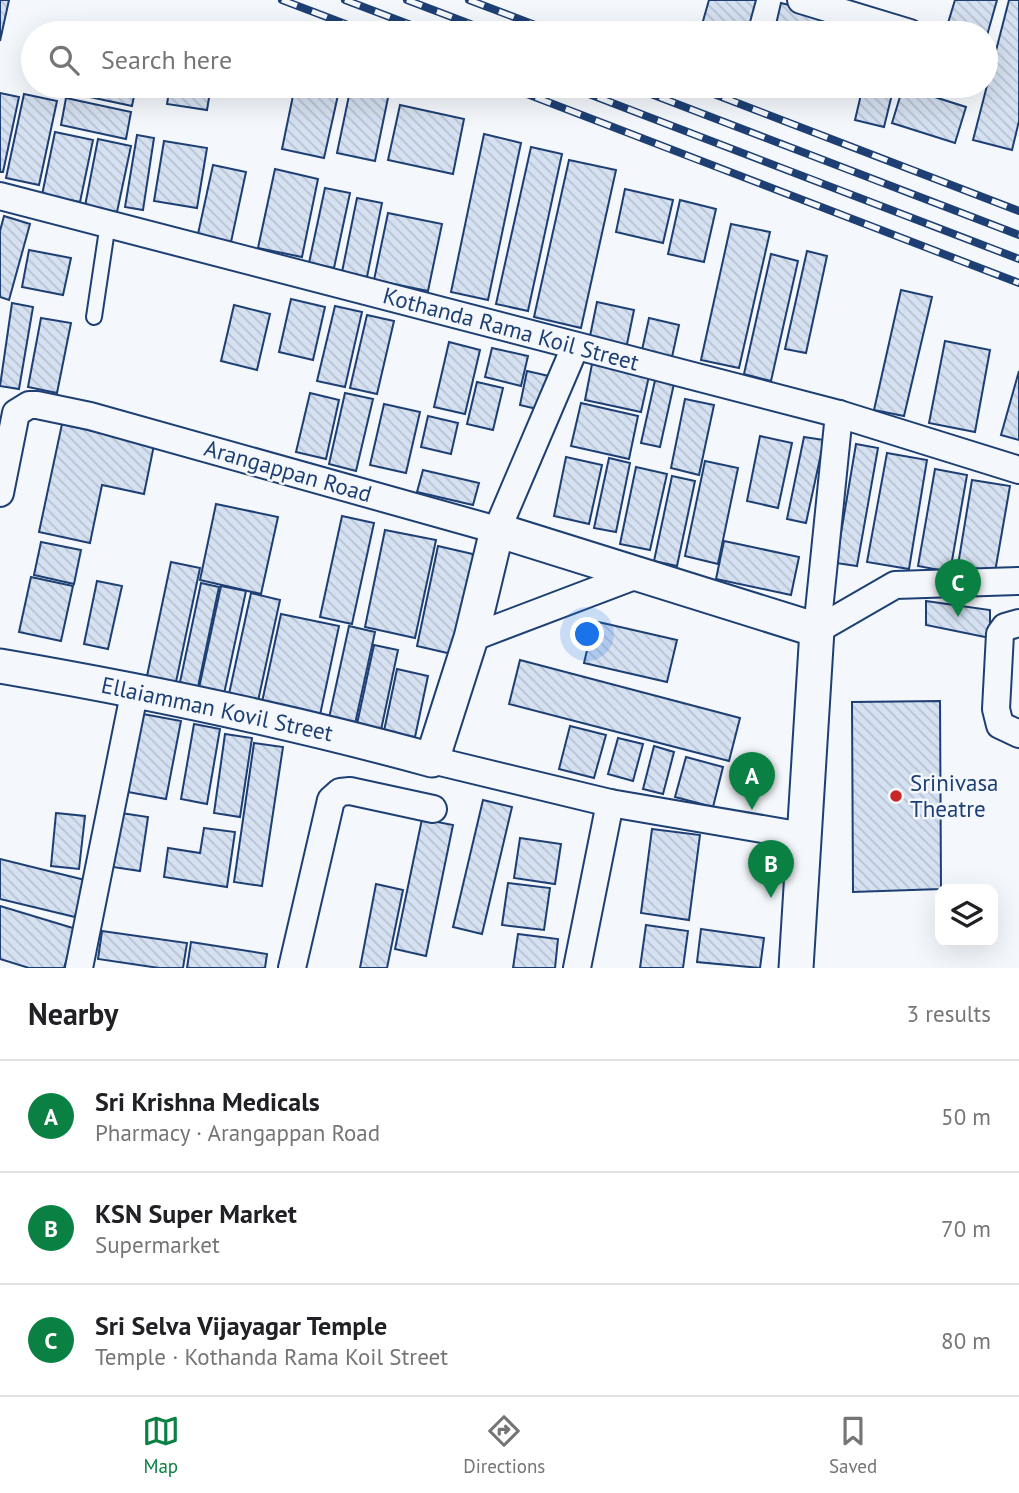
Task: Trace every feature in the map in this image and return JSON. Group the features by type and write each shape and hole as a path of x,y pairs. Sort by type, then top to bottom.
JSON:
{"street":[{"path":"801,0 870,21"},
{"name":"Kothanda Rama Koil Street","path":"0,196 839,414 1019,470"},
{"path":"575,346 497,530 471,638 432,760 610,803 803,836"},
{"name":"Arangappan Road","path":"0,493 16,414 29,405 37,405 90,416 497,530 817,630"},
{"path":"796,968 817,630 839,414"},
{"path":"471,638 637,575"},
{"path":"817,630 895,585 1019,581"},
{"path":"1019,623 1005,627 1000,634 996,709 1000,725 1019,734"},
{"name":"Ellaiamman Kovil Street","path":"0,666 135,690 344,736 432,760"},
{"path":"79,968 135,690"},
{"path":"292,968 331,800 340,792 350,791 433,809"},
{"path":"577,968 610,803"}],"lane":[{"path":"94,317 108,223"}],"building":[{"path":"0,0 9,0 0,41"},
{"path":"709,0 756,0 750,21 703,21"},
{"path":"955,0 997,0 991,21 949,21"},
{"path":"1009,0 1019,0 1019,121 1012,150 973,140 984,98 998,98 998,43"},
{"path":"781,3 829,15 828,21 777,21"},
{"path":"0,93 19,97 3,172 0,172"},
{"path":"23,98 57,101 39,185 6,178"},
{"path":"66,98 131,112 126,139 61,125"},
{"path":"94,98 134,98 132,106"},
{"path":"168,98 209,98 207,110 167,104"},
{"path":"293,98 337,98 324,158 282,149"},
{"path":"348,98 388,98 375,161 337,153"},
{"path":"860,98 891,98 884,127 855,120"},
{"path":"900,98 938,98 966,107 955,143 892,123"},
{"path":"400,105 464,119 453,174 388,160"},
{"path":"55,132 93,140 80,202 42,195"},
{"path":"484,134 521,143 488,300 451,292"},
{"path":"137,135 154,138 143,210 125,207"},
{"path":"98,139 131,146 117,212 85,206"},
{"path":"164,141 207,148 197,208 154,201"},
{"path":"531,147 562,154 528,311 496,304"},
{"path":"569,160 616,170 581,328 534,317"},
{"path":"213,165 246,172 231,242 198,234"},
{"path":"275,169 318,179 302,257 258,248"},
{"path":"325,188 350,193 334,268 309,263"},
{"path":"625,189 673,200 663,243 616,232"},
{"path":"357,198 382,203 367,277 342,272"},
{"path":"680,200 716,209 704,262 668,254"},
{"path":"388,213 442,224 428,291 374,280"},
{"path":"4,216 30,224 9,300 0,297 0,231"},
{"path":"731,224 770,232 739,368 701,360"},
{"path":"29,250 71,258 63,295 22,287"},
{"path":"807,251 827,256 806,353 785,349"},
{"path":"771,254 798,261 771,381 744,374"},
{"path":"901,290 932,297 904,416 874,410"},
{"path":"291,299 325,307 313,360 279,352"},
{"path":"597,302 634,310 626,349 589,341"},
{"path":"12,303 33,307 19,389 0,386"},
{"path":"234,305 270,314 257,370 221,361"},
{"path":"335,306 362,312 345,387 317,381"},
{"path":"367,315 394,321 377,394 350,388"},
{"path":"41,318 71,323 57,393 28,387"},
{"path":"649,318 679,325 672,357 642,350"},
{"path":"945,341 990,350 975,432 929,423"},
{"path":"449,342 480,350 465,414 434,407"},
{"path":"492,348 528,356 521,386 485,377"},
{"path":"592,364 649,376 641,412 585,400"},
{"path":"527,371 549,376 541,410 520,405"},
{"path":"1019,371 1019,440 1001,435"},
{"path":"656,376 675,379 660,447 641,443"},
{"path":"477,382 503,388 493,430 467,424"},
{"path":"310,393 339,400 326,459 296,452"},
{"path":"345,393 373,399 356,471 329,464"},
{"path":"685,399 714,405 699,475 671,468"},
{"path":"581,403 638,416 629,459 571,446"},
{"path":"384,404 420,412 406,473 370,465"},
{"path":"428,416 458,423 451,454 421,447"},
{"path":"62,424 154,445 144,494 102,485 90,543 39,532"},
{"path":"760,436 792,443 778,508 747,501"},
{"path":"804,437 824,440 806,523 787,519"},
{"path":"856,444 878,448 857,566 836,563"},
{"path":"887,453 927,460 909,569 867,562"},
{"path":"566,457 602,465 589,524 554,516"},
{"path":"609,458 630,463 616,532 594,528"},
{"path":"705,461 738,468 718,564 685,556"},
{"path":"636,467 667,474 650,550 620,544"},
{"path":"935,469 967,475 950,572 918,566"},
{"path":"423,470 479,483 473,505 417,492"},
{"path":"672,476 695,481 677,566 654,561"},
{"path":"972,480 1010,486 995,572 958,565"},
{"path":"216,504 278,517 261,594 200,580"},
{"path":"342,516 374,523 352,624 320,617"},
{"path":"385,530 436,540 415,638 365,627"},
{"path":"724,541 799,557 791,595 716,579"},
{"path":"41,542 81,550 74,584 34,575"},
{"path":"438,546 477,555 456,655 417,646"},
{"path":"171,562 200,568 176,682 147,676"},
{"path":"31,577 73,586 61,641 19,632"},
{"path":"97,581 122,586 108,649 84,644"},
{"path":"201,583 219,587 198,687 180,682"},
{"path":"221,586 246,591 224,694 199,688"},
{"path":"251,593 280,600 258,701 229,694"},
{"path":"926,601 990,610 990,638 926,625"},
{"path":"281,614 339,626 320,715 262,702"},
{"path":"594,621 677,640 667,682 584,663"},
{"path":"349,626 375,632 355,724 329,718"},
{"path":"374,645 398,650 381,730 357,724"},
{"path":"520,660 740,718 729,761 509,704"},
{"path":"397,669 428,676 415,737 384,731"},
{"name":"Srinivasa Theatre","path":"940,701 941,884 935,884 935,889 853,892 852,702"},
{"path":"143,714 181,721 166,799 128,792"},
{"path":"194,724 220,729 207,804 181,799"},
{"path":"570,726 606,735 594,778 559,769"},
{"path":"225,734 252,738 240,817 214,813"},
{"path":"618,738 643,744 633,781 608,774"},
{"path":"254,743 283,747 262,886 234,882"},
{"path":"654,746 674,752 663,794 643,789"},
{"path":"686,757 723,767 713,807 675,797"},
{"path":"483,800 512,807 482,934 453,927"},
{"path":"56,813 85,816 79,869 51,866"},
{"path":"121,813 148,817 140,871 113,867"},
{"path":"422,819 453,825 426,956 395,949"},
{"path":"204,828 235,832 227,887 164,877 168,848 200,853"},
{"path":"652,829 700,835 689,920 641,913"},
{"path":"520,838 561,844 555,884 514,878"},
{"path":"0,859 85,880 75,917 0,899"},
{"path":"508,883 550,888 544,930 502,925"},
{"path":"376,884 403,890 387,968 360,968"},
{"path":"0,906 76,929 64,968 29,968 0,959"},
{"path":"646,925 688,931 683,968 640,968"},
{"path":"701,929 764,938 760,968 697,962"},
{"path":"102,931 187,943 183,968 159,968 98,959"},
{"path":"518,934 558,939 555,968 513,968"},
{"path":"191,942 267,954 265,968 187,968"}],"railway":[{"path":"282,0 337,21"},
{"path":"345,0 400,21"},
{"path":"407,0 462,21"},
{"path":"469,0 524,21"},
{"path":"537,98 1019,283"},
{"path":"599,98 1019,259"},
{"path":"661,98 1019,235"},
{"path":"724,98 1019,211"}],"place":[{"name":"Sri Selva Vijayagar Temple","path":"958,617"},
{"name":"Srinivasa Theatre","path":"896,796"},
{"name":"Sri Krishna Medicals","path":"752,810"},
{"name":"KSN Super Market","path":"771,898"}]}
